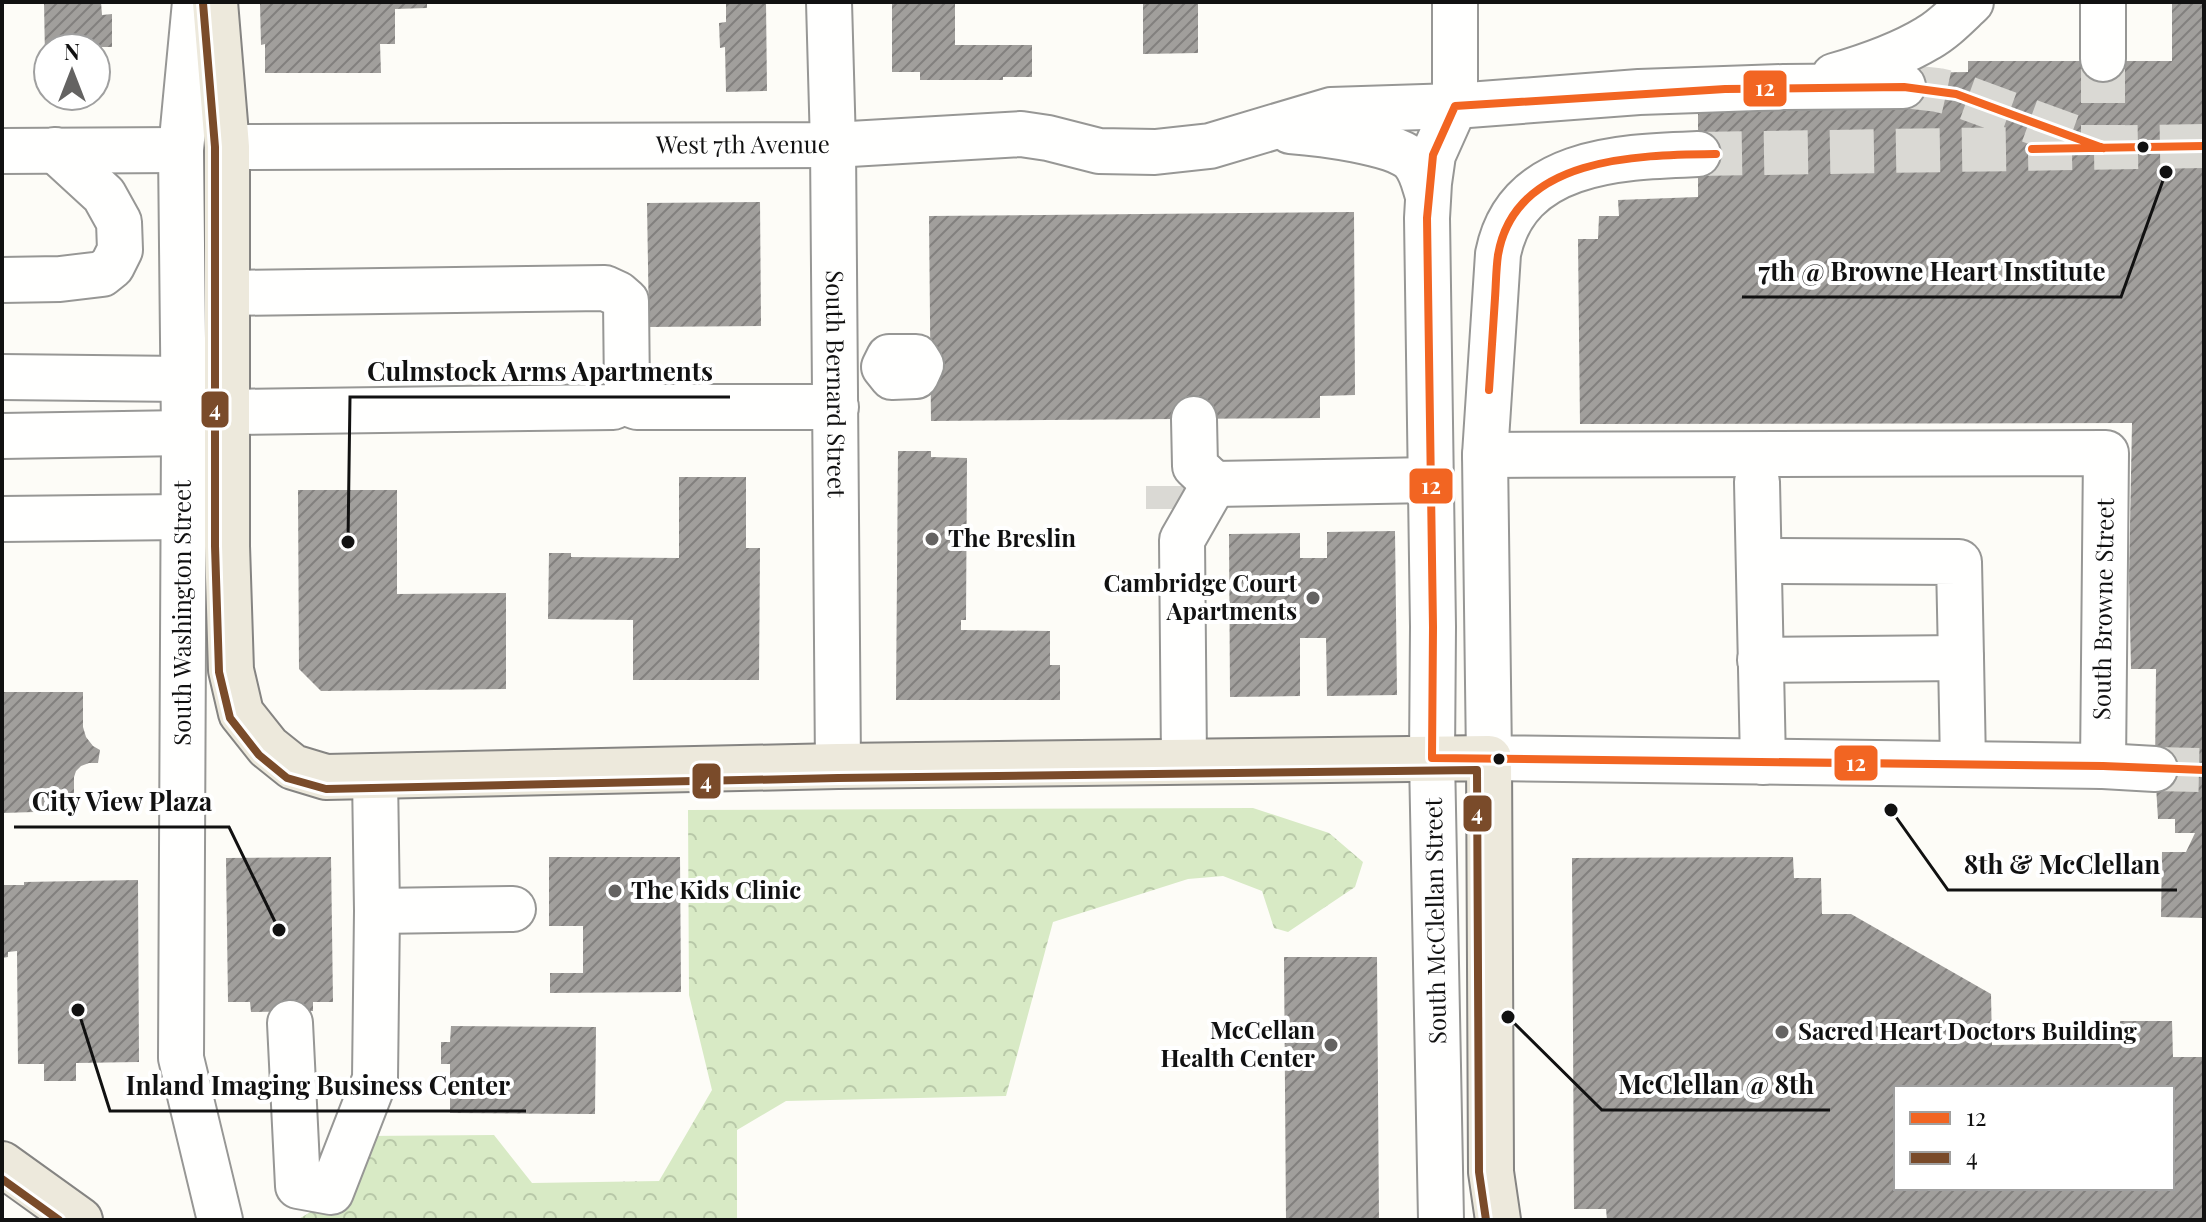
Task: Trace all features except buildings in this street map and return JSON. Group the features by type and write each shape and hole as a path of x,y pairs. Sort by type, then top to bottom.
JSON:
{"main road":[{"name":"South Washington Street","path":"215,2 227,147 227,546 231,670 241,713 268,747 293,767 326,777 838,766 1489,758"},
{"path":"1489,758 1491,1172 1498,1220"},
{"path":"2,1164 78,1219"}],"street":[{"name":"South Washington Street","path":"195,2 181,150 184,433 181,1058 220,1220"},
{"name":"South Bernard Street","path":"829,2 838,766"},
{"name":"South McClellan Street","path":"1441,1220 1432,758 1428,196 1433,155 1455,106 1455,2"},
{"name":"West 7th Avenue","path":"1784,87 1837,75 1905,49 1927,39 1971,2"},
{"path":"2103,2 2103,59"},
{"name":"West 7th Avenue","path":"227,147 833,145 1021,134 1099,151 1155,152 1210,146 1331,110 1455,106 1639,92 1903,86"},
{"name":"West 7th Avenue","path":"1255,133 1297,131 1384,145 1414,161 1428,196"},
{"path":"2,280 60,279 102,274 112,266 120,250 119,222 104,195 55,150"},
{"path":"2,151 181,150"},
{"path":"1698,154 1615,160 1582,167 1532,192 1513,213 1502,233 1485,455 1489,758 2155,769"},
{"path":"227,293 605,288 626,301 627,394 623,402 613,407 227,412"},
{"path":"623,402 637,407 835,388 912,365"},
{"path":"2,377 183,379"},
{"path":"1184,761 1173,512 1181,419 1195,466 1214,484"},
{"path":"2,436 184,433"},
{"name":"South Browne Street","path":"1485,455 2106,453 2103,766"},
{"path":"1173,512 1214,484 1431,480"},
{"path":"1757,482 1763,762"},
{"path":"2,519 183,517"},
{"path":"1759,561 1959,562 1963,764"},
{"path":"1760,660 1961,658"},
{"path":"290,1023 298,1186 331,1192 375,1079 375,776"},
{"path":"377,911 513,909"},
{"path":"1481,1220 1491,1172"}],"green space":[{"path":"1253,808 1329,833 1363,862 1355,887 1288,932 1274,928 1262,891 1223,876 1188,879 1053,922 1006,1096 786,1101 737,1130 737,1220 297,1220 331,1200 364,1136 494,1135 532,1183 659,1181 712,1090 689,995 688,810"}],"tunnel":[{"path":"2103,59 2103,148"},
{"path":"1903,86 1956,94 2079,139"},
{"path":"1698,154 2204,146"},
{"path":"1168,486 1168,509"},
{"path":"2155,769 2204,770"}],"transit line":[{"name":"4","path":"203,3 215,147 215,546 219,672 230,718 259,755 287,778 326,789 838,778 1477,770 1479,1172 1486,1220"},
{"name":"12","path":"2103,148 1956,94 1904,87 1725,89 1455,106 1433,155 1427,218 1432,758 2103,766 2204,770"},
{"name":"12","path":"2032,149 2204,146"},
{"name":"12","path":"1489,390 1498,255 1509,222 1528,198 1554,180 1617,160 1716,154"},
{"name":"4","path":"2,1179 59,1220"}],"place":[{"name":"7th @ Browne Heart Institute","path":"2166,172"},
{"name":"The Breslin","path":"932,539"},
{"name":"Culmstock Arms Apartments","path":"348,542"},
{"name":"Cambridge Court Apartments","path":"1313,598"},
{"name":"8th & McClellan","path":"1891,810"},
{"name":"The Kids Clinic","path":"615,891"},
{"name":"City View Plaza","path":"279,930"},
{"name":"Inland Imaging Business Center","path":"78,1010"},
{"name":"McClellan @ 8th","path":"1508,1017"},
{"name":"Sacred Heart Doctors Building","path":"1782,1032"},
{"name":"McCellan Health Center","path":"1331,1045"}]}
